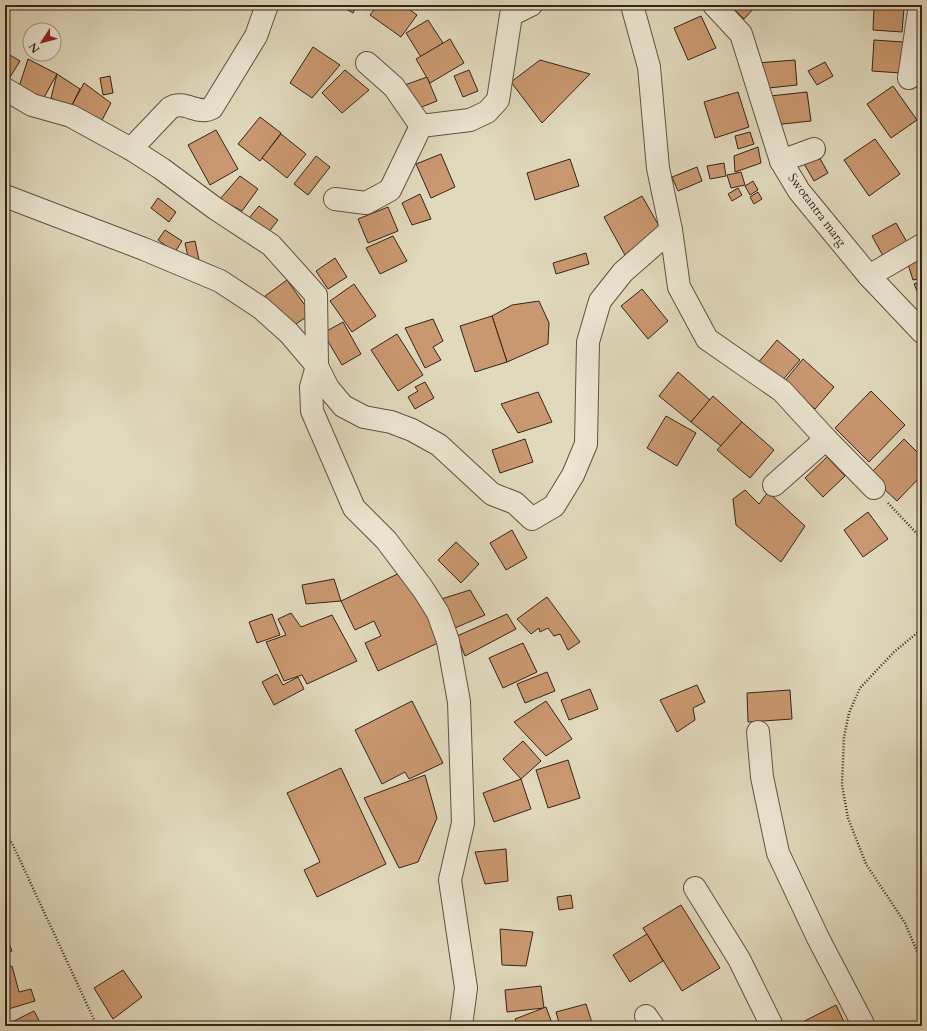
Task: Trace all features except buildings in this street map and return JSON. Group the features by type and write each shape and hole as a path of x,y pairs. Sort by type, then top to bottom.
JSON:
{"street":[{"path":"130,149 170,108 176,104 182,104 198,111 212,108 256,36 267,5"},
{"path":"422,126 470,120 488,112 498,100 511,15 531,5"},
{"path":"632,5 649,67 658,168 671,230 679,287 708,338 782,390 826,439 874,488"},
{"name":"Swotantra marg","path":"714,5 741,34 781,161 799,192 869,276 922,332"},
{"path":"909,78 920,5"},
{"path":"367,63 394,87 422,126"},
{"path":"5,89 32,105 72,116 130,149 271,245 316,295 317,366 311,387 312,411 354,508 391,546 423,588 438,613 448,641 459,702 463,824 450,880 466,988 461,1026"},
{"path":"335,199 366,203 390,190 422,126"},
{"path":"781,161 814,149"},
{"path":"5,196 144,249 220,282 262,308 289,333 317,366 328,388 342,406 364,417 391,422 412,430 439,445 492,494 515,503 532,519 554,506 573,475 586,444 588,342 600,301 623,272 671,230"},
{"path":"869,276 922,245"},
{"path":"774,485 826,439"},
{"path":"758,732 762,777 778,853 818,938 864,1026"},
{"path":"695,888 739,959 772,1026"}],"path":[{"path":"874,488 922,539"},
{"path":"922,629 894,652 860,688 849,714 844,737 842,785 848,818 866,864 905,923 922,963"},
{"path":"5,835 12,843 97,1026"}]}
